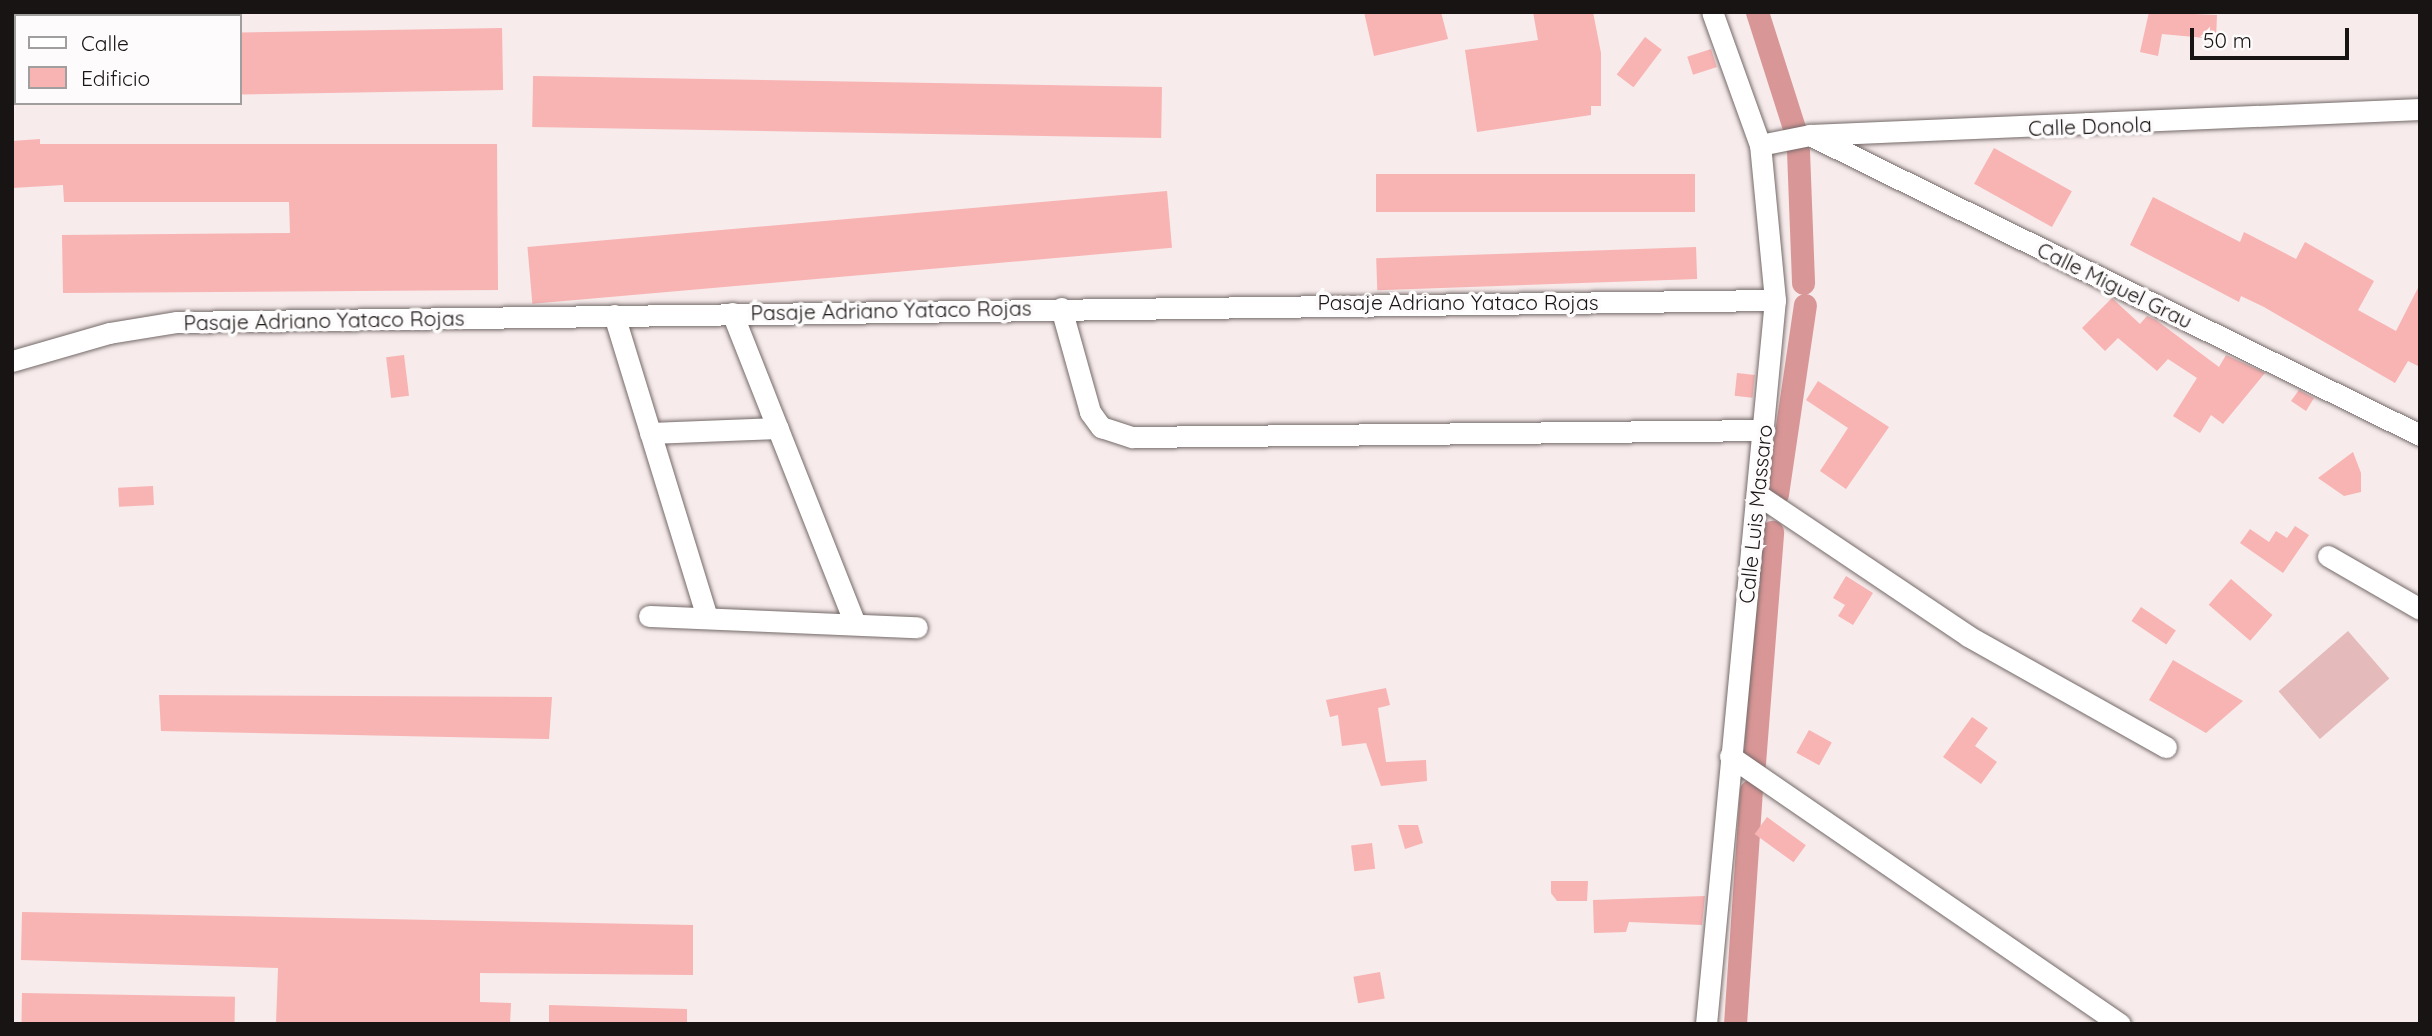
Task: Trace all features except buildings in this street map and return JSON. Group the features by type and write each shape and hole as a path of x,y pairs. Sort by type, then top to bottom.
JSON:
{"street":[{"name":"Calle Luis Massaro","path":"1706,1024 1775,300 1760,145 1712,12"},
{"name":"Calle Donola","path":"1760,145 1810,135 2420,109"},
{"name":"Calle Miguel Grau","path":"1810,135 2420,435"},
{"name":"Pasaje Adriano Yataco Rojas","path":"12,361 109,333 177,322 1775,300"},
{"path":"1061,308 1090,412 1101,427 1124,435 1764,430"},
{"path":"732,313 855,623"},
{"path":"614,315 707,617"},
{"path":"650,433 778,428"},
{"path":"1757,494 1968,636 2166,747"},
{"path":"2328,556 2420,609"},
{"path":"649,616 916,627"},
{"path":"1730,756 2120,1024"}],"shaded area":[{"path":"2348,631 2389,679 2320,739 2279,691"}],"waterway":[{"path":"1757,12 1795,131"},
{"path":"1798,151 1803,283"},
{"path":"1777,494 1805,305"},
{"path":"1754,763 1772,532"},
{"path":"1735,1024 1751,791"}]}
